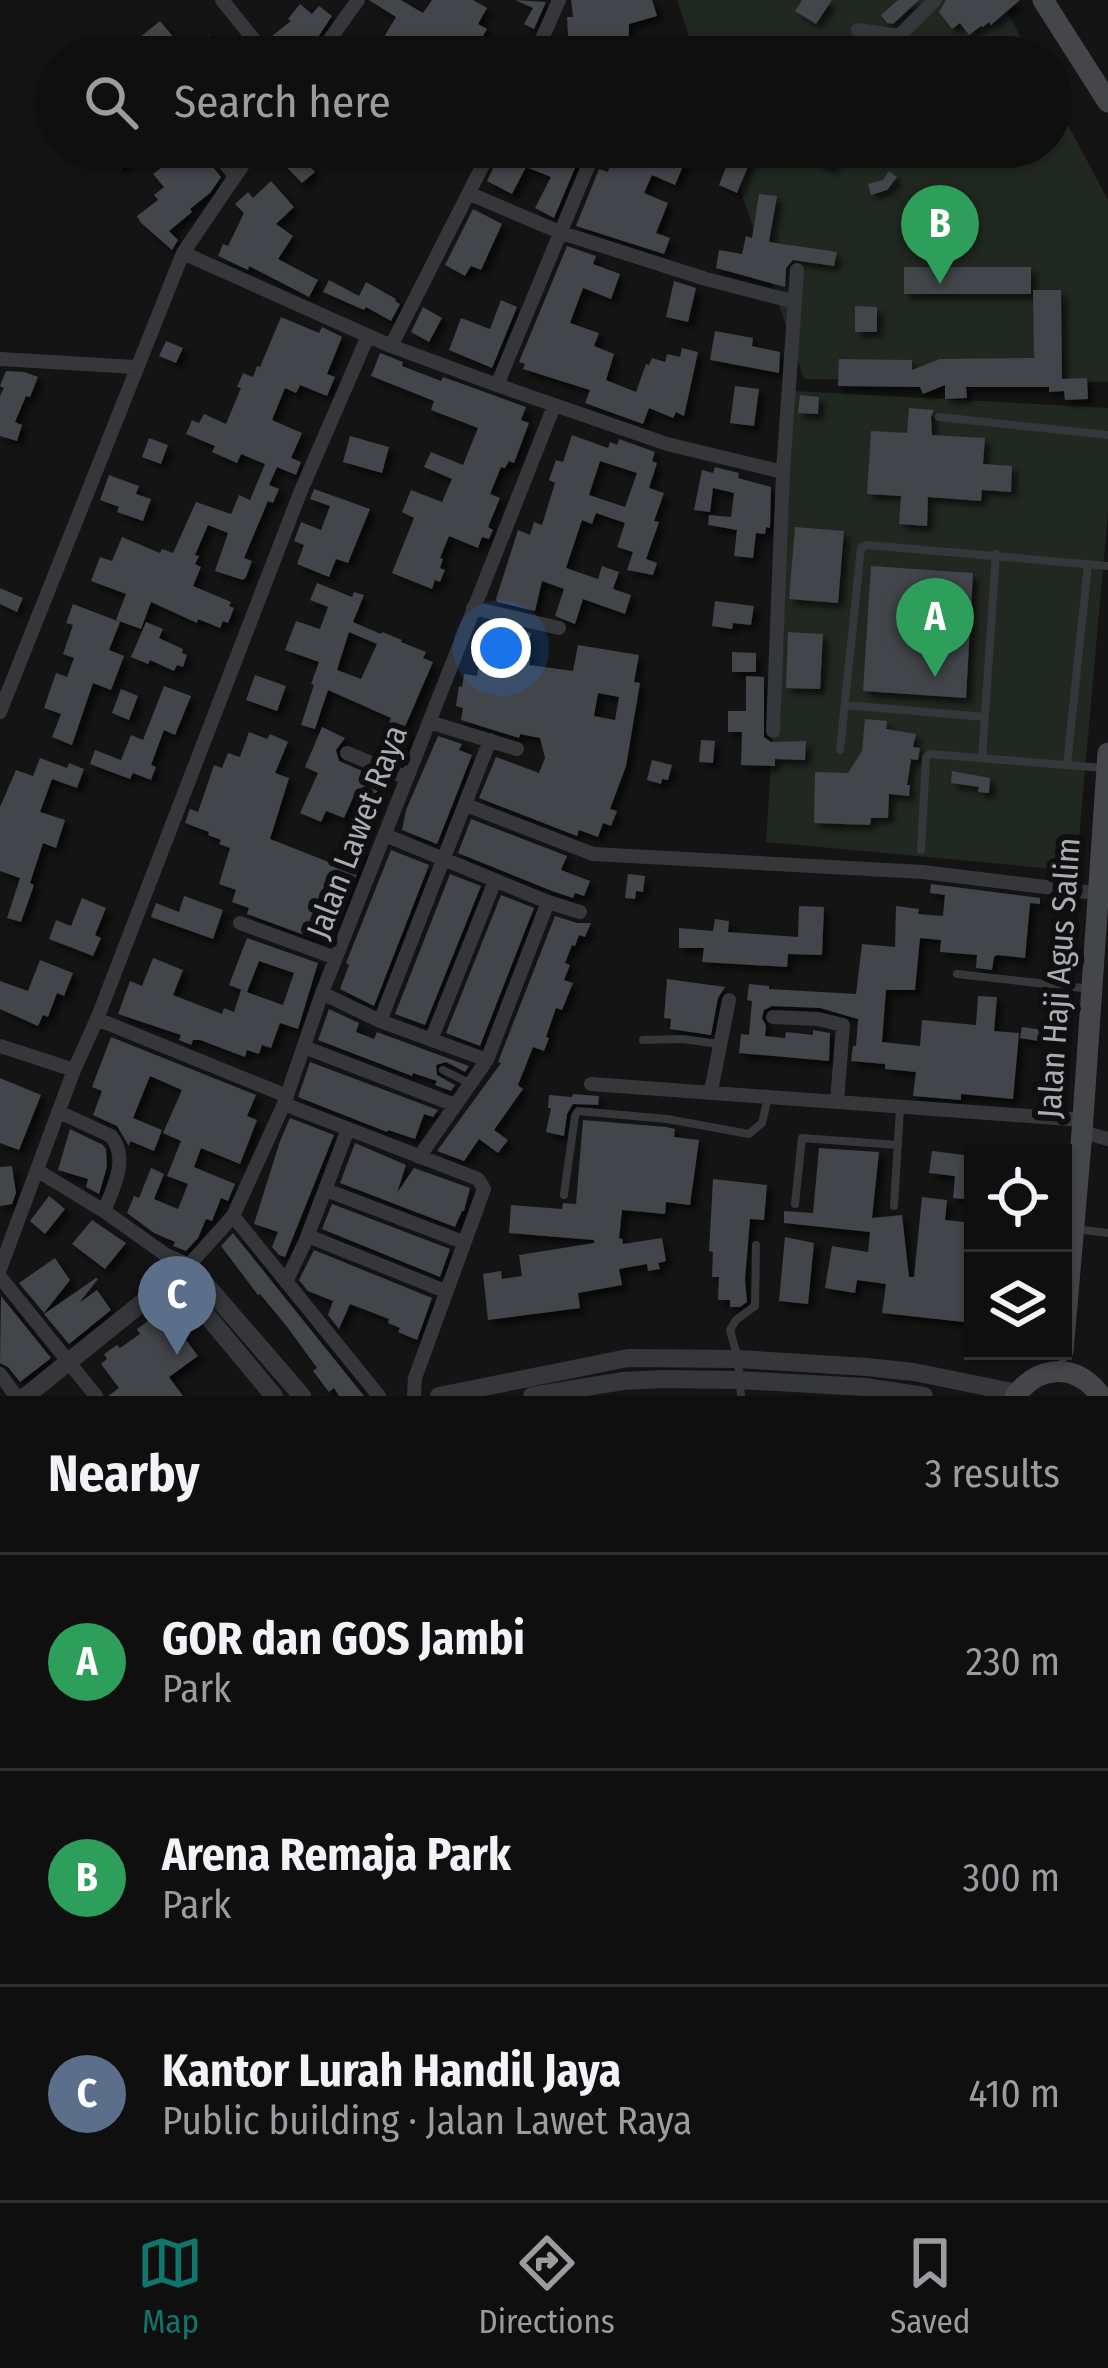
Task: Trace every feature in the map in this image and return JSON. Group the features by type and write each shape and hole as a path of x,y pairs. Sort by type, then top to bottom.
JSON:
{"main road":[{"path":"1043,0 1066,36"},
{"path":"1072,46 1108,102"},
{"name":"Jalan Haji Agus Salim","path":"1072,1213 1083,1126 1097,1078 1092,989 1102,927 1107,760"},
{"path":"1016,1394 1059,1360"},
{"path":"1064,1360 1101,1396"}],"street":[{"path":"222,0 251,36"},
{"path":"332,36 358,0"},
{"path":"543,36 559,0"},
{"path":"859,30 899,36 934,0"},
{"path":"229,168 235,176"},
{"path":"0,712 183,254 241,168"},
{"path":"391,346 482,168"},
{"path":"497,386 588,168"},
{"path":"470,194 562,233 795,302"},
{"path":"183,254 391,346 497,386 667,444 783,472"},
{"path":"772,731 797,270"},
{"path":"96,1396 0,1273 74,1070 292,513 368,336"},
{"path":"0,358 135,367"},
{"name":"Jalan Lawet Raya","path":"182,1271 233,1216 285,1100 322,993 554,406"},
{"path":"473,608 559,628"},
{"path":"429,722 518,749"},
{"path":"380,1021 490,740"},
{"path":"347,753 407,778"},
{"path":"466,805 601,855 923,872 1103,894"},
{"path":"385,835 580,912"},
{"path":"431,1040 495,881"},
{"path":"419,1157 487,1060 548,902"},
{"path":"240,923 336,958"},
{"path":"322,993 380,1021 487,1060"},
{"path":"710,1091 729,1000"},
{"path":"773,1017 843,1025 837,1102"},
{"path":"97,1019 482,1183 484,1189 415,1378 415,1396"},
{"path":"0,1046 74,1070"},
{"path":"304,1047 455,1105"},
{"path":"591,1084 1083,1126 1108,1138"},
{"path":"59,1112 118,1143 120,1161 104,1211"},
{"path":"286,1282 348,1129"},
{"path":"38,1171 166,1255 302,1396"},
{"path":"326,1190 463,1242"},
{"path":"233,1216 379,1396"},
{"path":"308,1235 446,1291"},
{"path":"26,1396 182,1271"},
{"path":"182,1271 274,1396"},
{"path":"447,1394 628,1358 738,1359 914,1372 1016,1394"},
{"path":"255,1375 271,1361"},
{"path":"0,1374 16,1396"},
{"path":"532,1396 614,1389 661,1379 740,1388 865,1387 924,1396"}],"lane":[{"path":"939,417 1108,436"},
{"path":"840,750 861,548 868,544 1108,566"},
{"path":"982,758 996,554"},
{"path":"1067,765 1088,563"},
{"path":"845,705 985,717"},
{"path":"921,850 926,757 1067,765 1107,760"},
{"path":"957,974 1092,989"},
{"path":"643,1040 720,1044"},
{"path":"443,1070 470,1084"},
{"path":"564,1195 578,1111 667,1119 749,1134 762,1124 768,1096"},
{"path":"894,1206 900,1107"},
{"path":"795,1204 802,1138 898,1144"},
{"path":"1072,1229 1108,1233"},
{"path":"740,1388 730,1330 755,1306 756,1245"}],"shaded area":[{"path":"677,0 1001,0 1020,36 689,36"},
{"path":"1072,132 1108,200 1108,382 804,379 733,168 1072,168"},
{"path":"795,391 1108,408 1108,512 1076,871 766,842"}],"building":[{"path":"369,0 401,0 423,13 432,0 473,0 487,8 478,24 487,29 483,36 385,36 396,17"},
{"path":"515,0 546,2 534,29 524,24 533,8"},
{"path":"571,0 652,0 657,16 629,24 629,36 568,36 567,17 573,17"},
{"path":"802,0 832,0 816,24 795,11"},
{"path":"898,0 919,0 893,24 887,23 881,15"},
{"path":"946,0 1020,0 991,25 969,35 960,23 952,29 939,12"},
{"path":"300,4 312,14 319,6 332,16 319,36 272,36 291,21"},
{"path":"160,21 173,36 141,36"},
{"path":"161,168 214,168 221,177 169,231 178,240 172,250 137,216 158,200 154,195 164,187 153,174"},
{"path":"287,168 315,172 302,183"},
{"path":"493,168 525,168 512,194 487,181"},
{"path":"528,168 575,168 554,218 535,208 551,177"},
{"path":"609,168 682,168 675,185 652,175 644,193 668,203 656,233 670,238 664,254 576,226 599,169 608,172"},
{"path":"726,168 747,168 737,193 719,185"},
{"path":"889,171 897,177 887,190 871,195 868,184 883,180"},
{"path":"271,181 294,207 276,224 293,236 278,259 318,280 309,297 249,266 248,270 218,256 244,213 235,204 248,192 253,198"},
{"path":"759,194 777,196 769,242 837,252 834,266 793,260 786,268 785,287 716,268 719,250 742,254 746,236 752,238"},
{"path":"473,209 502,224 481,270 471,266 465,276 445,265"},
{"path":"567,246 596,256 593,264 620,274 611,299 583,288 570,323 599,333 594,346 614,354 606,380 636,392 652,358 665,362 667,354 680,357 682,348 698,352 684,416 676,412 673,418 649,408 643,424 585,403 590,390 523,369 525,364 519,362"},
{"path":"904,267 1031,267 1031,294 904,294"},
{"path":"329,280 359,296 366,282 400,304 391,321 323,292"},
{"path":"674,281 696,288 688,322 666,317"},
{"path":"1033,290 1061,290 1062,379 1087,378 1088,399 1065,400 1064,391 1049,392 1049,387 966,387 967,398 945,399 945,385 923,394 920,387 838,386 839,359 912,360 912,370 940,359 1034,358"},
{"path":"501,300 517,307 492,368 449,350 461,318 490,329"},
{"path":"855,306 877,307 877,332 855,332"},
{"path":"423,307 442,318 429,342 411,332"},
{"path":"281,317 342,337 327,374 335,377 327,396 300,385 296,393 285,388 272,420 302,433 291,458 301,462 296,475 277,467 269,485 279,489 273,503 268,501 244,558 252,561 246,577 215,571 228,533 208,525 195,555 199,556 195,564 201,567 193,586 231,602 234,608 228,623 223,621 220,628 198,619 197,623 151,602 141,629 116,620 126,594 91,581 100,557 112,561 122,537 160,553 162,549 173,553 196,502 231,514 239,495 250,500 265,464 241,454 237,463 212,452 215,446 186,434 192,420 199,423 204,414 226,424 243,373 253,377 260,367"},
{"path":"715,331 753,338 752,346 780,352 779,373 710,360"},
{"path":"166,341 183,348 176,363 159,356"},
{"path":"380,353 441,381 443,377 526,407 521,420 529,423 514,463 501,467 490,494 500,498 488,527 493,530 489,539 482,537 478,548 449,536 440,558 440,568 445,570 432,589 392,573 414,518 402,512 411,490 442,502 452,479 424,467 431,452 463,465 478,428 431,410 434,401 371,376"},
{"path":"6,371 38,377 15,422 22,425 17,441 0,436 4,388 0,386"},
{"path":"735,386 759,389 754,426 730,423"},
{"path":"800,395 819,397 818,414 798,413"},
{"path":"909,408 934,410 932,435 985,438 983,464 1012,466 1011,492 982,490 981,501 928,497 927,526 899,524 901,496 867,494 871,431 907,433"},
{"path":"572,435 608,448 619,439 655,452 652,461 657,463 649,488 664,493 646,559 657,563 653,575 627,570 633,552 617,547 625,523 596,513 592,524 582,520 566,568 598,579 602,566 619,572 613,589 631,595 625,614 583,599 575,624 555,616 564,589 542,581 535,611 497,602 518,530 530,535 534,522 542,525 555,483 549,480 556,460 563,462","holes":["600,461 637,473 625,507 589,495"]},
{"path":"350,436 389,447 382,473 343,462"},
{"path":"149,438 168,445 161,464 142,457"},
{"path":"715,467 771,487 770,528 766,527 765,534 756,533 753,558 734,556 737,530 708,525 709,515 731,517 734,493 713,488 710,512 694,510 702,470 713,473"},
{"path":"109,475 139,486 136,494 151,499 143,521 100,500"},
{"path":"314,489 370,509 348,563 336,559 329,577 297,564 304,545 294,541 301,522 321,530 330,506 310,499"},
{"path":"795,527 844,531 838,603 789,599"},
{"path":"871,566 973,573 966,698 863,691"},
{"path":"317,583 352,597 354,592 364,595 353,622 426,652 423,658 433,662 404,729 411,732 401,763 377,753 391,718 328,690 315,729 301,725 319,662 285,650 296,621 320,629 328,607 310,600","holes":["349,632 377,644 361,679 337,670"]},
{"path":"0,588 23,598 17,612 0,604"},
{"path":"715,601 754,606 751,625 712,626"},
{"path":"73,604 120,622 109,650 124,656 111,690 93,683 72,745 52,737 61,714 44,708 56,673 67,677 74,658 63,654 73,625 66,623"},
{"path":"146,622 163,629 159,638 183,649 187,655 183,667 177,665 174,671 131,657"},
{"path":"493,624 531,633 529,665 573,671 578,645 639,655 634,682 640,683 626,766 610,809 617,811 611,826 603,823 598,837 579,830 577,836 479,798 496,757 539,773 545,758 540,738 520,734 519,738 461,720 463,708 456,706 459,686 464,674 477,676 482,650 471,648 472,643 475,635 490,638","holes":["598,693 619,697 615,720 594,716"]},
{"path":"788,632 823,634 820,689 786,688"},
{"path":"732,652 756,653 756,672 732,672"},
{"path":"255,675 286,686 277,711 246,700"},
{"path":"746,676 764,677 764,737 771,742 806,741 805,760 775,759 775,766 741,765 742,732 728,732 728,711 746,711"},
{"path":"164,686 191,696 175,735 164,730 151,765 156,767 151,780 133,773 130,779 90,764 95,750 121,760 131,735 143,740"},
{"path":"121,689 138,696 129,720 112,713"},
{"path":"865,719 887,721 886,729 916,734 913,747 920,748 918,760 911,759 909,796 889,794 888,818 871,818 870,825 814,823 815,772 848,773 862,751"},
{"path":"322,727 345,738 336,750 339,761 392,784 391,789 380,784 376,795 357,789 344,818 326,811 321,822 300,813 318,773 305,767"},
{"path":"249,732 288,742 275,773 289,778 270,839 334,864 344,841 366,851 329,944 247,914 249,908 232,902 236,890 219,884 230,848 209,832 185,823 190,809 198,812 214,765 222,768 228,753 240,757"},
{"path":"438,736 462,744 459,750 472,755 437,844 402,830"},
{"path":"701,740 715,741 713,763 699,762"},
{"path":"40,758 84,769 77,788 52,779 40,812 65,820 56,848 43,843 21,922 7,918 20,878 0,871 0,807 16,770 33,776"},
{"path":"652,760 672,765 668,780 662,779 661,784 647,780"},
{"path":"952,771 990,778 989,793 951,783"},
{"path":"471,819 567,856 561,870 590,881 584,896 575,893 573,898 552,891 458,853"},
{"path":"391,850 429,865 374,1006 340,989"},
{"path":"450,874 481,886 425,1025 395,1014"},
{"path":"628,874 645,876 643,892 636,891 635,899 625,898"},
{"path":"931,884 1040,898 1040,904 1030,903 1025,958 997,955 992,970 976,968 977,955 940,952 941,940 920,938 915,990 886,990 882,1042 920,1046 922,1020 976,1025 978,996 997,997 994,1031 1019,1033 1013,1099 913,1096 916,1072 851,1061 858,1019 820,1008 772,1006 764,1010 765,1036 813,1035 813,1030 830,1033 829,1061 739,1053 741,1034 749,1035 749,984 856,994 862,944 895,947 896,906 943,916 945,895 930,893"},
{"path":"501,895 534,908 480,1046 446,1033"},
{"path":"184,896 223,910 213,939 151,917 156,903 179,912"},
{"path":"82,898 106,908 93,956 49,939 56,920 71,926"},
{"path":"799,906 824,907 822,955 788,954 787,967 702,962 704,948 679,948 679,928 713,931 715,919 729,921 728,932 798,937"},
{"path":"555,916 591,923 585,937 579,935 572,945 565,963 570,965 564,980 573,983 562,1010 556,1008 544,1051 533,1047 518,1085 523,1089 494,1130 508,1140 498,1153 479,1139 464,1161 437,1151 501,1063"},
{"path":"247,938 318,963 298,1029 280,1023 271,1048 262,1045 259,1054 247,1050 245,1057 200,1040 191,1045 179,1040 181,1035 118,1014 130,981 142,986 153,958 183,970 173,995 222,1014 224,1008 234,1012 241,990 283,1005 294,973 259,961 247,992 229,985"},
{"path":"40,960 73,973 64,996 57,993 48,1017 43,1015 38,1026 0,1009 0,981 28,991"},
{"path":"667,979 725,987 718,998 711,1035 670,1029 671,1019 664,1018"},
{"path":"329,1009 359,1023 356,1032 374,1039 377,1032 469,1066 465,1072 446,1062 436,1065 437,1075 455,1085 451,1091 435,1085 437,1081 318,1040"},
{"path":"1022,1027 1064,1033 1062,1045 1020,1038"},
{"path":"111,1037 256,1095 247,1116 257,1120 240,1164 201,1148 194,1167 235,1184 228,1201 221,1198 212,1221 206,1219 186,1251 127,1213 151,1168 164,1174 154,1199 178,1209 188,1184 167,1176 181,1141 163,1133 182,1090 150,1076 133,1118 162,1130 154,1151 130,1141 129,1146 117,1126 93,1115 102,1091 92,1087"},
{"path":"310,1062 438,1110 433,1117 424,1114 415,1139 387,1132 298,1097"},
{"path":"0,1078 41,1095 19,1150 0,1143"},
{"path":"549,1095 599,1096 598,1105 573,1104 564,1136 546,1132"},
{"path":"290,1118 334,1135 285,1257 272,1247 278,1232 254,1224"},
{"path":"583,1120 666,1127 675,1129 674,1137 699,1140 690,1205 666,1202 665,1214 622,1210 619,1239 623,1244 662,1238 666,1261 658,1263 660,1269 648,1271 647,1264 619,1269 622,1285 578,1293 580,1308 488,1320 483,1274 501,1271 502,1279 522,1276 519,1255 594,1243 509,1233 511,1205 562,1209 563,1203 576,1204"},
{"path":"70,1129 106,1149 107,1167 99,1194 86,1187 88,1179 58,1170"},
{"path":"355,1143 406,1165 397,1193 414,1168 470,1188 455,1227 340,1183"},
{"path":"819,1148 879,1152 872,1218 902,1215 909,1277 914,1277 922,1197 947,1200 945,1220 964,1222 964,1322 882,1313 886,1284 857,1280 855,1293 825,1288 832,1246 868,1252 870,1232 784,1223 784,1211 813,1213"},
{"path":"932,1151 964,1155 964,1199 953,1198 955,1176 929,1173"},
{"path":"12,1166 16,1193 12,1204 0,1206 0,1167"},
{"path":"713,1179 767,1185 764,1220 750,1219 747,1302 740,1307 730,1307 730,1300 718,1300 719,1277 712,1277"},
{"path":"49,1196 65,1209 45,1234 30,1221"},
{"path":"332,1204 450,1249 440,1277 322,1229"},
{"path":"92,1220 126,1243 105,1269 72,1244"},
{"path":"233,1233 364,1396 339,1396 334,1388 329,1392 288,1328 221,1246"},
{"path":"785,1237 814,1243 808,1304 779,1301"},
{"path":"314,1250 432,1298 417,1340 398,1332 400,1328 388,1323 389,1319 350,1304 339,1329 328,1315 333,1301 308,1291 299,1280"},
{"path":"55,1258 70,1280 44,1313 19,1283"},
{"path":"96,1278 79,1303 97,1290 111,1310 69,1344 44,1314"},
{"path":"1,1296 51,1358 20,1382 0,1363"},
{"path":"167,1307 187,1324 180,1328 181,1333 198,1356 169,1377 183,1396 108,1396 119,1388 101,1364 107,1359 104,1354 140,1334 137,1329"}],"place":[{"name":"Arena Remaja Park","path":"940,284"},
{"name":"GOR dan GOS Jambi","path":"935,677"},
{"name":"Kantor Lurah Handil Jaya","path":"177,1355"}]}
